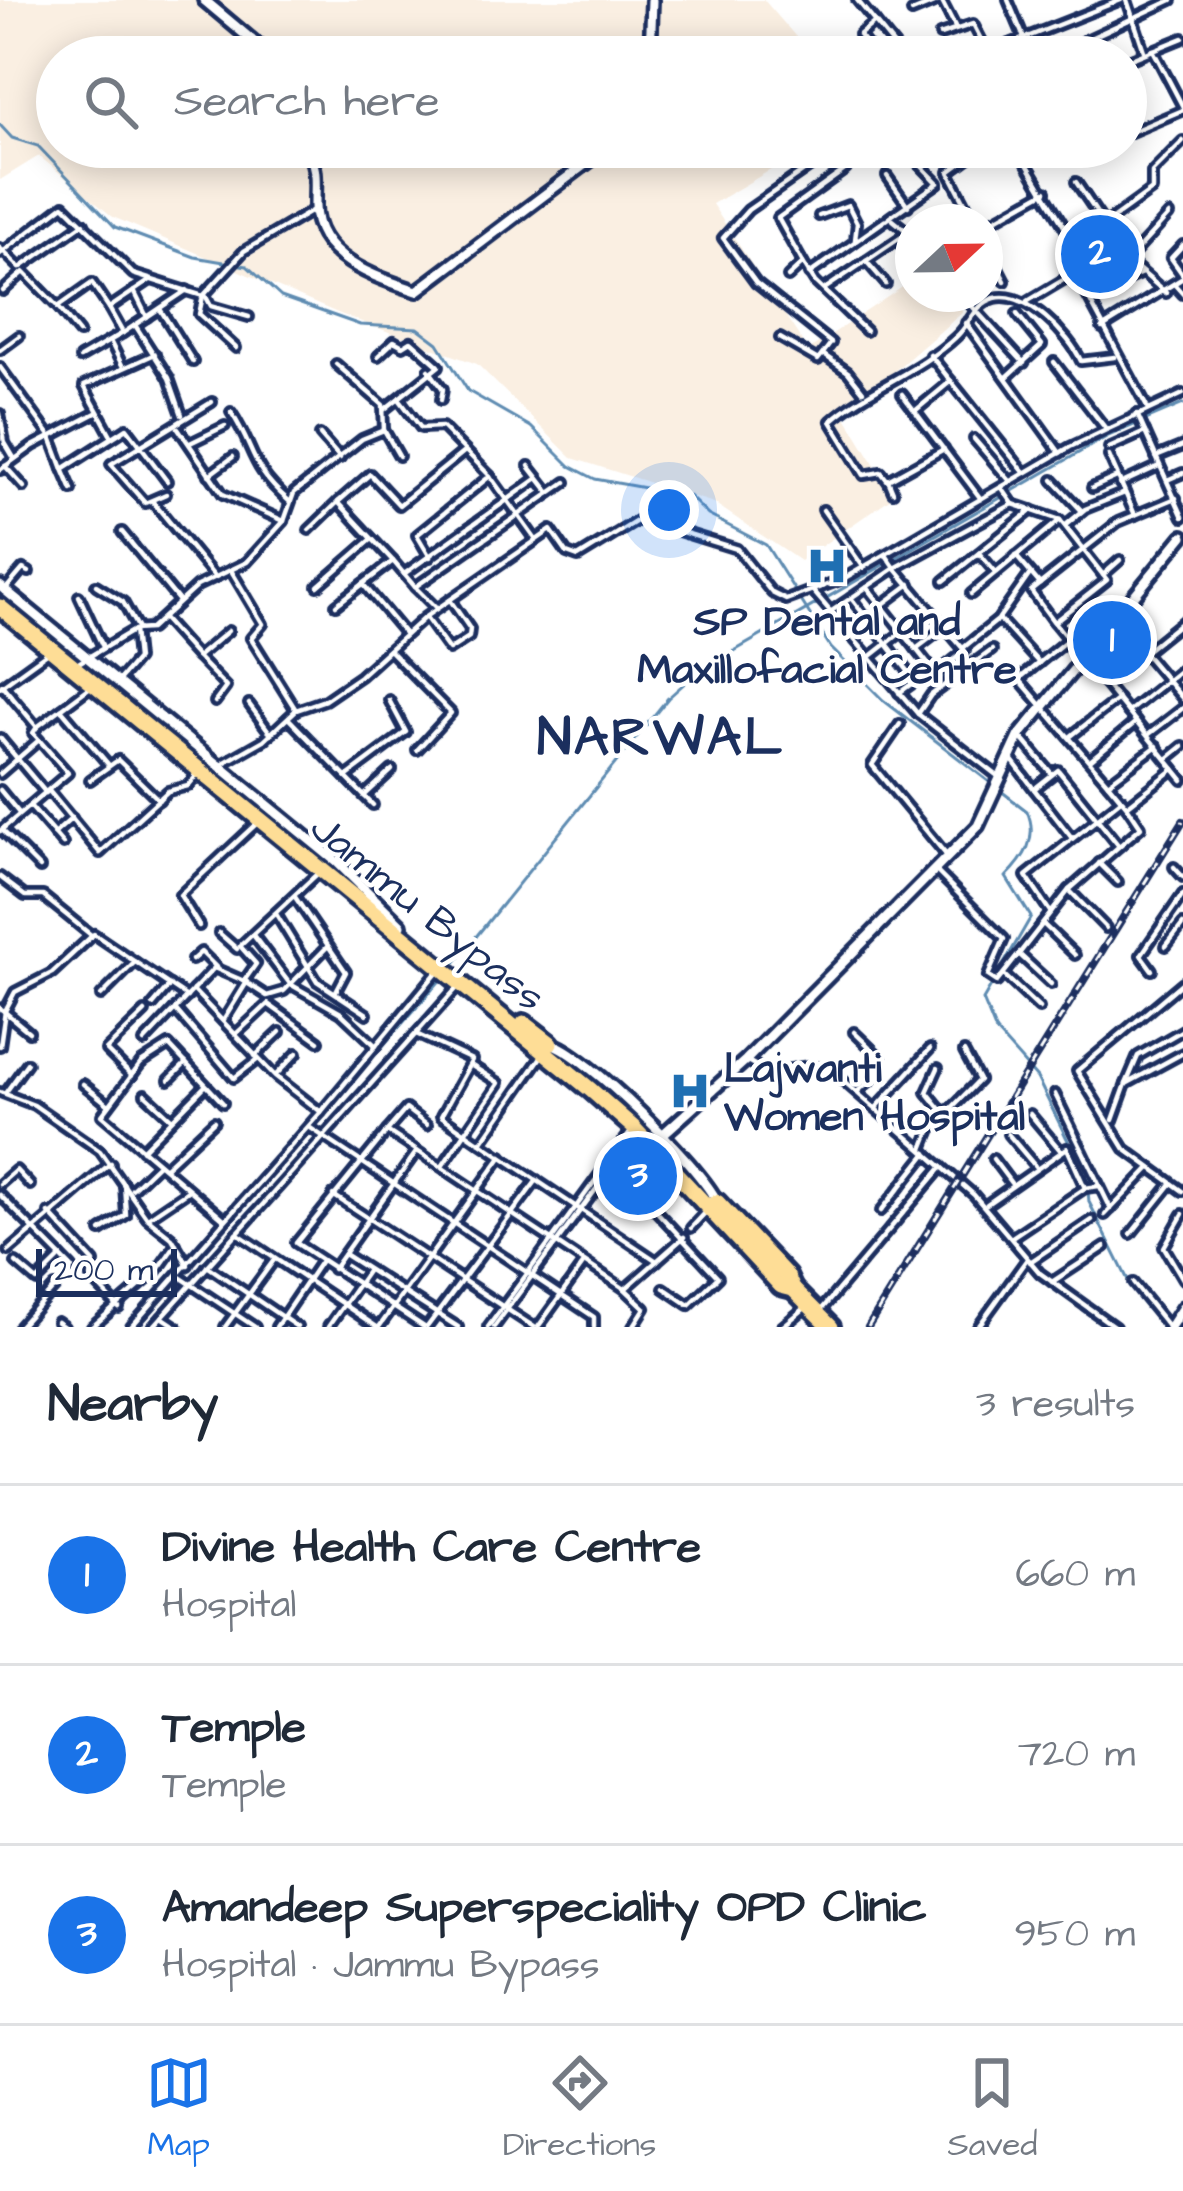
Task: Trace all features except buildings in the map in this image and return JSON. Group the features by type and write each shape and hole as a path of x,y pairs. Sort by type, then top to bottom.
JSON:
{"highway":[{"name":"Jammu Bypass","path":"2,591 548,1051 714,1211 781,1286 793,1289 832,1327"},
{"name":"Jammu Bypass","path":"0,611 398,928"}],"street":[{"path":"204,0 247,36"},
{"path":"651,36 652,0"},
{"path":"857,0 886,36"},
{"path":"912,12 941,0 956,29"},
{"path":"1008,0 1023,36"},
{"path":"1095,0 1100,8"},
{"path":"1029,36 1124,0 1140,36"},
{"path":"1098,36 1172,0"},
{"path":"861,36 874,22"},
{"path":"940,35 974,24 981,36"},
{"path":"1147,53 1183,38"},
{"path":"1147,125 1183,109 1153,50"},
{"path":"1071,238 1103,226 1152,190 1152,172 1183,141"},
{"path":"316,168 315,209 326,240 340,258 417,291 580,168"},
{"path":"780,338 816,359 824,355 830,339 756,284 723,239 748,210 808,168"},
{"path":"913,204 938,182 924,168"},
{"path":"955,168 950,172 966,204"},
{"path":"1031,168 1071,238 1075,273 1117,361 1148,409"},
{"path":"846,169 778,218 809,274 866,331"},
{"path":"886,176 906,204"},
{"path":"1076,182 1127,260 1166,292"},
{"path":"1003,215 1046,191"},
{"path":"80,333 1,251 64,205 130,272 204,296 211,306 249,317"},
{"path":"819,216 848,205 857,221 852,233 855,242"},
{"path":"236,348 200,316 204,296 233,262 270,231 315,209"},
{"path":"1127,260 1168,215"},
{"path":"809,274 895,218"},
{"path":"892,220 895,223"},
{"path":"3,292 22,270 83,223"},
{"path":"824,290 895,243"},
{"path":"1102,328 1175,285 1183,276 1171,258 1183,245"},
{"path":"866,261 886,284"},
{"path":"788,277 803,263"},
{"path":"1027,302 1075,273"},
{"path":"1088,296 1142,273"},
{"path":"1003,277 1005,281"},
{"path":"109,308 149,281"},
{"path":"58,307 92,283 123,333"},
{"path":"1175,285 1183,294"},
{"path":"80,358 188,290"},
{"path":"134,291 147,317"},
{"path":"1003,299 1027,302 1072,344 1081,362 1117,361"},
{"path":"160,309 193,362"},
{"path":"893,492 881,472 866,477 830,424 865,394 930,355 974,312"},
{"path":"982,312 1024,363"},
{"path":"1007,377 1042,345 1017,314"},
{"path":"966,323 1060,453"},
{"path":"135,325 155,354 182,418"},
{"path":"0,350 19,336"},
{"path":"378,356 394,340 403,346 411,341 437,359 439,367 429,370 386,410 384,430 399,456"},
{"path":"110,341 129,369 155,354"},
{"path":"824,355 848,372 865,394"},
{"path":"930,355 1026,474"},
{"path":"1054,362 1106,429"},
{"path":"112,437 84,386 122,364"},
{"path":"336,364 367,386 386,410"},
{"path":"0,368 51,437 72,490"},
{"path":"429,370 443,390 441,400"},
{"path":"915,411 951,381"},
{"path":"902,394 981,499"},
{"path":"1135,515 1109,452 1148,409 1183,394"},
{"path":"399,399 421,428 442,427 490,476 536,540"},
{"path":"166,494 145,503 111,466 142,443 178,428 182,418 212,402"},
{"path":"231,412 248,440 257,470 289,501"},
{"path":"24,488 2,468 96,413"},
{"path":"0,414 5,442 14,458"},
{"path":"830,612 867,587 890,562 981,499 1106,429 1141,422"},
{"path":"1141,422 1183,517"},
{"path":"190,443 225,426"},
{"path":"63,469 130,428 167,481"},
{"path":"178,428 228,498 262,507 284,521"},
{"path":"84,657 163,619 179,601 232,572 284,521 289,501 362,439 384,430"},
{"path":"320,435 340,459"},
{"path":"974,440 1011,483"},
{"path":"1156,457 1183,446"},
{"path":"887,482 944,448"},
{"path":"309,530 370,474 399,505 465,451"},
{"path":"208,476 233,457"},
{"path":"1092,488 1160,465"},
{"path":"529,466 550,493"},
{"path":"1167,480 1183,473"},
{"path":"430,557 417,536 490,476"},
{"path":"404,574 538,478"},
{"path":"1053,480 1082,511"},
{"path":"415,587 566,482"},
{"path":"1002,488 1013,504 1062,523 1107,580 1054,622"},
{"path":"971,594 1062,523 1125,493"},
{"path":"1175,498 1135,515 1031,592 1183,780"},
{"path":"153,502 215,578"},
{"path":"338,502 437,609"},
{"path":"221,764 271,734 296,710 325,700 425,617 551,530 567,553 578,557 640,519 737,549 776,596 797,597 890,562 1013,504"},
{"path":"823,510 864,568"},
{"path":"944,581 1032,510"},
{"path":"122,532 179,601"},
{"path":"318,586 372,538"},
{"path":"661,1136 746,1060 978,826 1007,754 1020,735 1182,540"},
{"path":"980,553 996,573"},
{"path":"1016,556 1040,584"},
{"path":"1103,575 1120,560"},
{"path":"335,605 393,561"},
{"path":"890,562 962,648"},
{"path":"2,591 25,568 29,572"},
{"path":"232,572 263,624 250,638 296,710"},
{"path":"867,587 936,674 999,619 1030,574"},
{"path":"363,584 404,633"},
{"path":"882,605 910,584"},
{"path":"97,585 123,602 136,630 137,658 119,680"},
{"path":"810,592 918,715 997,785"},
{"path":"79,596 102,645"},
{"path":"851,598 916,681"},
{"path":"425,617 446,649 454,648 471,632 450,600"},
{"path":"0,611 317,874 398,928"},
{"path":"1115,618 1183,704 1148,735"},
{"path":"163,619 226,687 215,702"},
{"path":"999,619 1039,663"},
{"path":"1105,684 1183,621"},
{"path":"916,649 945,627"},
{"path":"870,657 903,631"},
{"path":"197,658 228,632"},
{"path":"935,870 1004,938 991,980 1005,976 1070,890 1142,825 1019,679 1068,639"},
{"path":"388,650 451,713 417,750"},
{"path":"918,715 931,695 992,650"},
{"path":"37,727 1,686 46,653"},
{"path":"84,657 119,680 376,896 398,928"},
{"path":"84,657 158,712"},
{"path":"1128,712 1183,668"},
{"path":"899,693 932,669"},
{"path":"40,868 1,831 68,773 33,734 89,688"},
{"path":"1071,736 1118,699"},
{"path":"346,777 406,732 389,700"},
{"path":"249,704 271,734"},
{"path":"61,709 108,764"},
{"path":"288,718 373,805"},
{"path":"1090,760 1136,722"},
{"path":"900,724 872,765 948,857"},
{"path":"1020,735 1052,774"},
{"path":"0,738 100,853 159,800 188,787 197,775"},
{"path":"0,774 39,740"},
{"path":"1108,783 1156,746"},
{"path":"1167,759 1183,746"},
{"path":"1007,754 1072,838"},
{"path":"90,780 118,760 159,800"},
{"path":"1127,806 1174,769"},
{"path":"364,796 392,770"},
{"path":"1034,789 1061,772 1119,847"},
{"path":"0,790 20,815"},
{"path":"1051,914 1026,876 1122,800"},
{"path":"31,807 63,844"},
{"path":"54,834 72,818"},
{"path":"200,926 180,895 256,824"},
{"path":"1099,863 1118,882"},
{"path":"1174,867 1183,877"},
{"path":"239,949 317,874"},
{"path":"0,877 25,896 43,896 91,935 190,993 275,1076 321,1112"},
{"path":"1070,890 1106,928"},
{"path":"1152,970 1141,955 1183,894"},
{"path":"296,897 347,974 334,993"},
{"path":"276,914 306,967 367,1014"},
{"path":"1042,924 1075,955"},
{"path":"1166,946 1183,924"},
{"path":"219,933 256,964 223,1021"},
{"path":"0,1046 3,1010 19,988 52,973 91,935"},
{"path":"253,935 290,983 340,1013 376,1046"},
{"path":"191,960 201,952 216,968 267,996 290,983 327,947"},
{"path":"1019,955 1051,984"},
{"path":"101,996 135,962"},
{"path":"131,1327 207,1266 237,1233 314,1132 321,1112 443,967"},
{"path":"144,1042 216,968"},
{"path":"1005,976 1039,1008"},
{"path":"153,1327 184,1280 188,1265 224,1219 416,1034 462,982"},
{"path":"1183,982 1078,1068 1079,1078 1113,1122 1125,1149 1183,1191"},
{"path":"153,1004 170,985"},
{"path":"235,1034 268,1004 319,1041"},
{"path":"3,1010 29,1032"},
{"path":"175,1010 234,1078 280,1032"},
{"path":"132,1076 106,1050 145,1012"},
{"path":"1113,1122 1138,1056 1183,1030"},
{"path":"854,1032 881,1060 877,1074 857,1092"},
{"path":"416,1034 470,1059 472,1066 499,1083 442,1167"},
{"path":"223,1103 169,1045 141,1063 103,1116 224,1219"},
{"path":"481,1142 548,1051 563,1047 661,1136 714,1211 691,1228"},
{"path":"877,1108 930,1049"},
{"path":"881,1211 925,1151 945,1114 980,1077 964,1052"},
{"path":"275,1076 297,1053"},
{"path":"1126,1084 1183,1053"},
{"path":"746,1060 768,1073 825,1067 985,1206 1052,1282 1115,1327"},
{"path":"27,1063 3,1092 34,1105 111,1163 147,1218 176,1244 188,1265"},
{"path":"169,1080 186,1063"},
{"path":"472,1066 441,1113 465,1134 657,1261"},
{"path":"938,1068 928,1092 945,1114"},
{"path":"83,1084 109,1105"},
{"path":"142,1150 206,1085"},
{"path":"145,1094 172,1119"},
{"path":"1055,1094 1091,1187"},
{"path":"427,1125 406,1109 296,1243 426,1327 537,1180"},
{"path":"1030,1114 1061,1151"},
{"path":"127,1187 161,1166 214,1121"},
{"path":"387,1131 625,1289 645,1308 633,1327"},
{"path":"314,1132 596,1319 594,1327"},
{"path":"491,1327 632,1133"},
{"path":"1008,1134 1036,1168"},
{"path":"985,1206 1070,1148 1108,1212 1150,1168"},
{"path":"333,1270 417,1151"},
{"path":"237,1233 378,1327 502,1156"},
{"path":"992,1159 1012,1184"},
{"path":"9,1251 111,1163"},
{"path":"782,1327 814,1309 942,1167"},
{"path":"0,1184 16,1171 30,1185"},
{"path":"604,1171 684,1237 718,1280 689,1305 664,1288"},
{"path":"1131,1234 1183,1178"},
{"path":"101,1231 126,1215 127,1187"},
{"path":"1012,1237 1091,1187"},
{"path":"147,1218 189,1190"},
{"path":"0,1195 72,1268"},
{"path":"332,1195 536,1327 584,1263"},
{"path":"49,1213 94,1262 91,1278 119,1308"},
{"path":"1183,1214 1164,1247 1183,1279"},
{"path":"980,1326 1029,1261 1092,1220"},
{"path":"625,1289 684,1237"},
{"path":"92,1327 104,1312 111,1315 119,1308 176,1244"},
{"path":"1052,1282 1105,1246"},
{"path":"344,1254 458,1327"},
{"path":"16,1263 37,1282 61,1257"},
{"path":"225,1327 274,1260"},
{"path":"276,1327 320,1262"},
{"path":"207,1266 297,1327"},
{"path":"328,1327 368,1270"},
{"path":"184,1280 255,1327"},
{"path":"1133,1282 1170,1327 1183,1309"},
{"path":"20,1327 55,1287"},
{"path":"162,1318 176,1327"}],"shaded area":[{"path":"0,0 764,0 795,36 36,36 36,158 0,180"},
{"path":"54,168 774,168 712,204 808,350 895,292 895,312 963,312 844,414 894,496 800,561 714,503 572,458 477,364 340,314 113,217"}],"waterway":[{"path":"0,125 12,138 36,145"},
{"path":"59,168 115,227 195,257 247,266 281,297 360,325 418,328 438,343 468,391 531,427 570,466 595,479 689,496 708,515 766,545 831,648 883,700 1027,811 1028,847 1006,877 1031,917 983,1000 996,1032 1037,1078 1087,1179 1089,1202 1131,1286 1162,1327"},
{"path":"450,969 668,698 696,673 1108,436 1183,404"},
{"path":"137,1327 444,976"}],"railway":[{"path":"868,1327 1183,821"}],"place":[{"name":"Temple","path":"1100,254"},
{"name":"SP Dental and Maxillofacial Centre","path":"827,566"},
{"name":"Divine Health Care Centre","path":"1112,640"},
{"name":"Lajwanti Women Hospital","path":"690,1091"},
{"name":"Amandeep Superspeciality OPD Clinic","path":"638,1176"}],"district":[{"name":"NARWAL","path":"661,735"}]}
